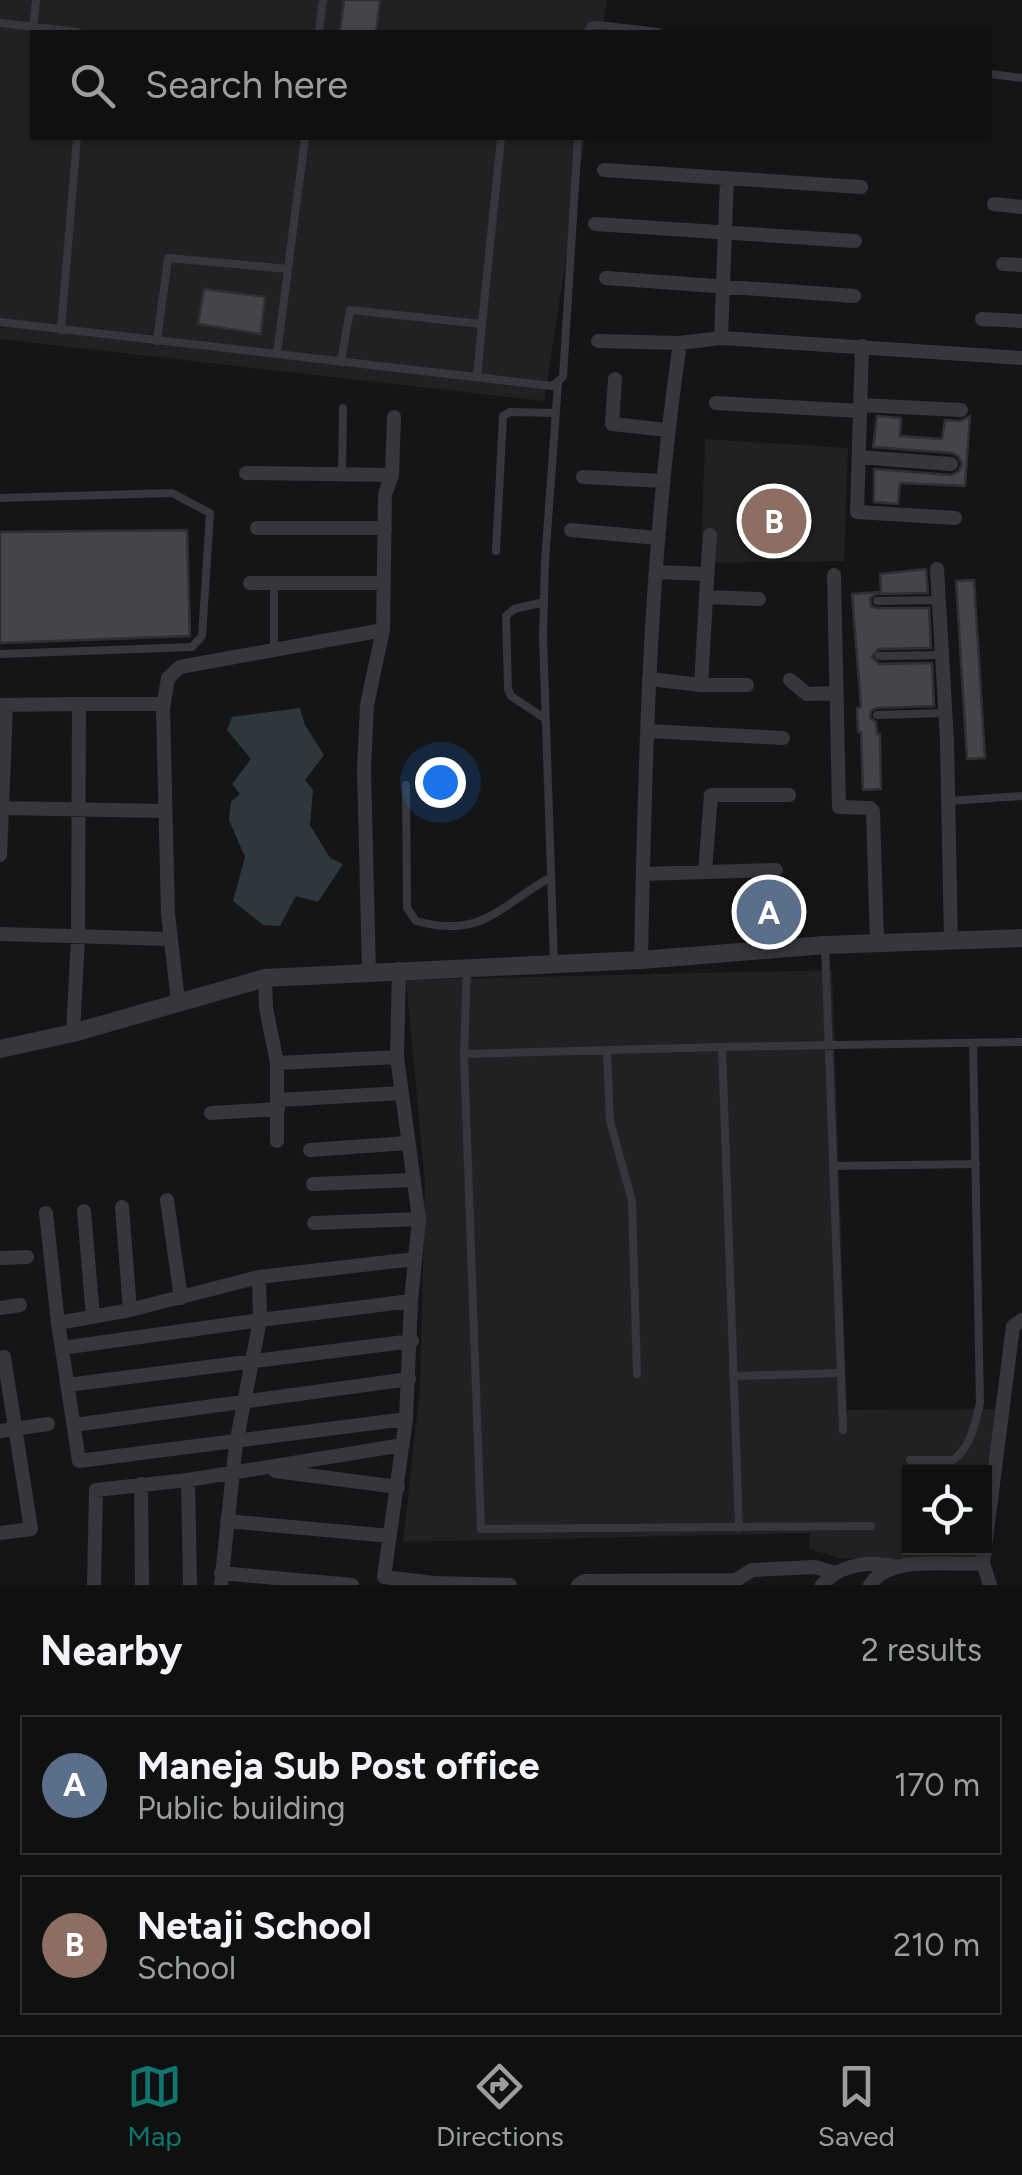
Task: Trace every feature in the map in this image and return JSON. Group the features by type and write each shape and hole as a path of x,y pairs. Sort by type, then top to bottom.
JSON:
{"street":[{"path":"604,170 860,187"},
{"path":"721,338 727,178"},
{"path":"994,204 1022,206"},
{"path":"594,224 855,240"},
{"path":"1003,264 1022,265"},
{"path":"606,278 854,296"},
{"path":"982,318 1022,321"},
{"path":"598,341 680,343 721,338 1022,358"},
{"path":"641,960 649,679 667,430 680,343"},
{"path":"862,346 857,512 955,518"},
{"path":"614,379 612,424 667,430"},
{"path":"716,403 961,410"},
{"path":"369,972 364,770 368,704 383,630 385,494 392,476 394,417"},
{"path":"859,457 951,464"},
{"path":"246,473 392,476"},
{"path":"583,477 663,480"},
{"path":"257,528 386,528"},
{"path":"572,530 658,538"},
{"path":"701,685 710,535"},
{"path":"937,569 950,940"},
{"path":"656,572 707,574"},
{"path":"834,575 839,807 872,811 878,943"},
{"path":"250,583 384,583"},
{"path":"706,597 759,600"},
{"path":"178,1002 170,939 164,810 164,704 168,678 180,666 383,630"},
{"path":"649,679 747,685"},
{"path":"790,680 808,694 837,693"},
{"path":"74,1033 79,704"},
{"path":"0,855 3,705 164,704"},
{"path":"648,731 783,738"},
{"path":"705,872 711,795 789,795"},
{"path":"2,808 164,810"},
{"path":"642,874 776,870"},
{"path":"0,934 170,939"},
{"path":"0,1048 74,1033 265,978 641,960 826,945 1022,938"},
{"path":"398,969 397,1057 419,1219 404,1446 382,1581 510,1585"},
{"path":"265,978 266,1008 277,1063 278,1141"},
{"path":"277,1063 397,1057"},
{"path":"211,1113 402,1093"},
{"path":"310,1150 407,1143"},
{"path":"313,1184 412,1180"},
{"path":"167,1200 180,1298"},
{"path":"122,1207 130,1310"},
{"path":"84,1211 93,1316"},
{"path":"46,1213 77,1459 83,1462 236,1444 406,1419"},
{"path":"314,1223 419,1219"},
{"path":"0,1258 27,1257"},
{"path":"58,1323 130,1310 259,1277 415,1259"},
{"path":"259,1277 260,1320 236,1444 221,1579 352,1585"},
{"path":"62,1348 411,1301"},
{"path":"0,1308 20,1305"},
{"path":"990,1585 983,1562 1013,1326 1022,1320"},
{"path":"67,1384 412,1341"},
{"path":"0,1533 32,1529 7,1430 4,1357"},
{"path":"74,1425 409,1379"},
{"path":"7,1430 48,1424"},
{"path":"94,1585 96,1490 188,1480 404,1446"},
{"path":"255,1469 398,1487"},
{"path":"188,1480 190,1585"},
{"path":"141,1484 142,1585"},
{"path":"227,1521 390,1536"},
{"path":"870,1585 875,1576 983,1562"},
{"path":"578,1585 584,1581 656,1584 736,1580 752,1570 815,1568 832,1572 864,1565 888,1575"},
{"path":"822,1585 832,1572"}],"lane":[{"path":"33,27 36,0"},
{"path":"318,30 323,0"},
{"path":"0,23 60,30"},
{"path":"589,30 598,25 641,30"},
{"path":"992,74 1022,78"},
{"path":"61,330 77,140"},
{"path":"276,354 305,140"},
{"path":"477,377 502,140"},
{"path":"0,322 552,386 563,377 578,140"},
{"path":"157,341 168,258 288,269"},
{"path":"341,362 347,312 354,309 482,324"},
{"path":"554,964 544,718 544,602 558,383"},
{"path":"342,408 342,475"},
{"path":"496,552 503,416 510,412 556,413"},
{"path":"0,498 172,493 210,514 202,636 198,644 192,648 0,654"},
{"path":"274,592 274,652"},
{"path":"877,601 938,600"},
{"path":"544,602 514,608 506,616 506,678 512,696 544,718"},
{"path":"879,656 941,655"},
{"path":"877,715 945,713"},
{"path":"406,785 407,908 416,921 466,926 482,923 550,877"},
{"path":"948,801 1022,796"},
{"path":"826,945 844,1430"},
{"path":"467,968 464,1054 482,1529 871,1526"},
{"path":"464,1054 1022,1042"},
{"path":"910,1460 954,1460 960,1456 976,1418 981,1388 972,1043"},
{"path":"722,1047 740,1528"},
{"path":"607,1050 610,1121 632,1202 637,1374"},
{"path":"833,1166 976,1164"},
{"path":"733,1376 841,1374"}],"shaded area":[{"path":"0,0 607,0 602,30 30,30 30,140 585,140 544,401 0,339"},
{"path":"705,439 848,448 844,561 701,563"},
{"path":"300,708 305,725 324,755 305,780 313,790 310,825 330,858 343,864 318,902 296,896 280,926 263,925 233,901 245,857 229,820 231,802 240,794 232,784 251,759 227,730 232,717"},
{"path":"832,970 847,1410 1003,1409 992,1489 992,1465 902,1465 902,1555 983,1555 983,1558 970,1563 839,1558 809,1549 810,1533 403,1542 420,1387 425,1183 406,980"}],"building":[{"path":"344,0 380,0 376,30 340,30"},
{"path":"204,289 265,297 261,334 198,324"},
{"path":"877,416 901,418 900,436 942,439 945,420 961,421 970,416 965,486 900,483 898,504 874,502 874,469 951,475 962,464 952,453 873,447"},
{"path":"187,530 190,636 0,643 0,532"},
{"path":"926,569 928,593 877,594 870,598 871,606 876,608 929,608 931,648 878,649 872,657 879,664 932,663 934,706 871,711 870,718 880,734 881,789 863,790 852,594 881,592 880,574"},
{"path":"974,580 985,758 967,759 956,581"}],"place":[{"name":"Netaji School","path":"774,521"},
{"name":"Maneja Sub Post office","path":"769,912"}]}
